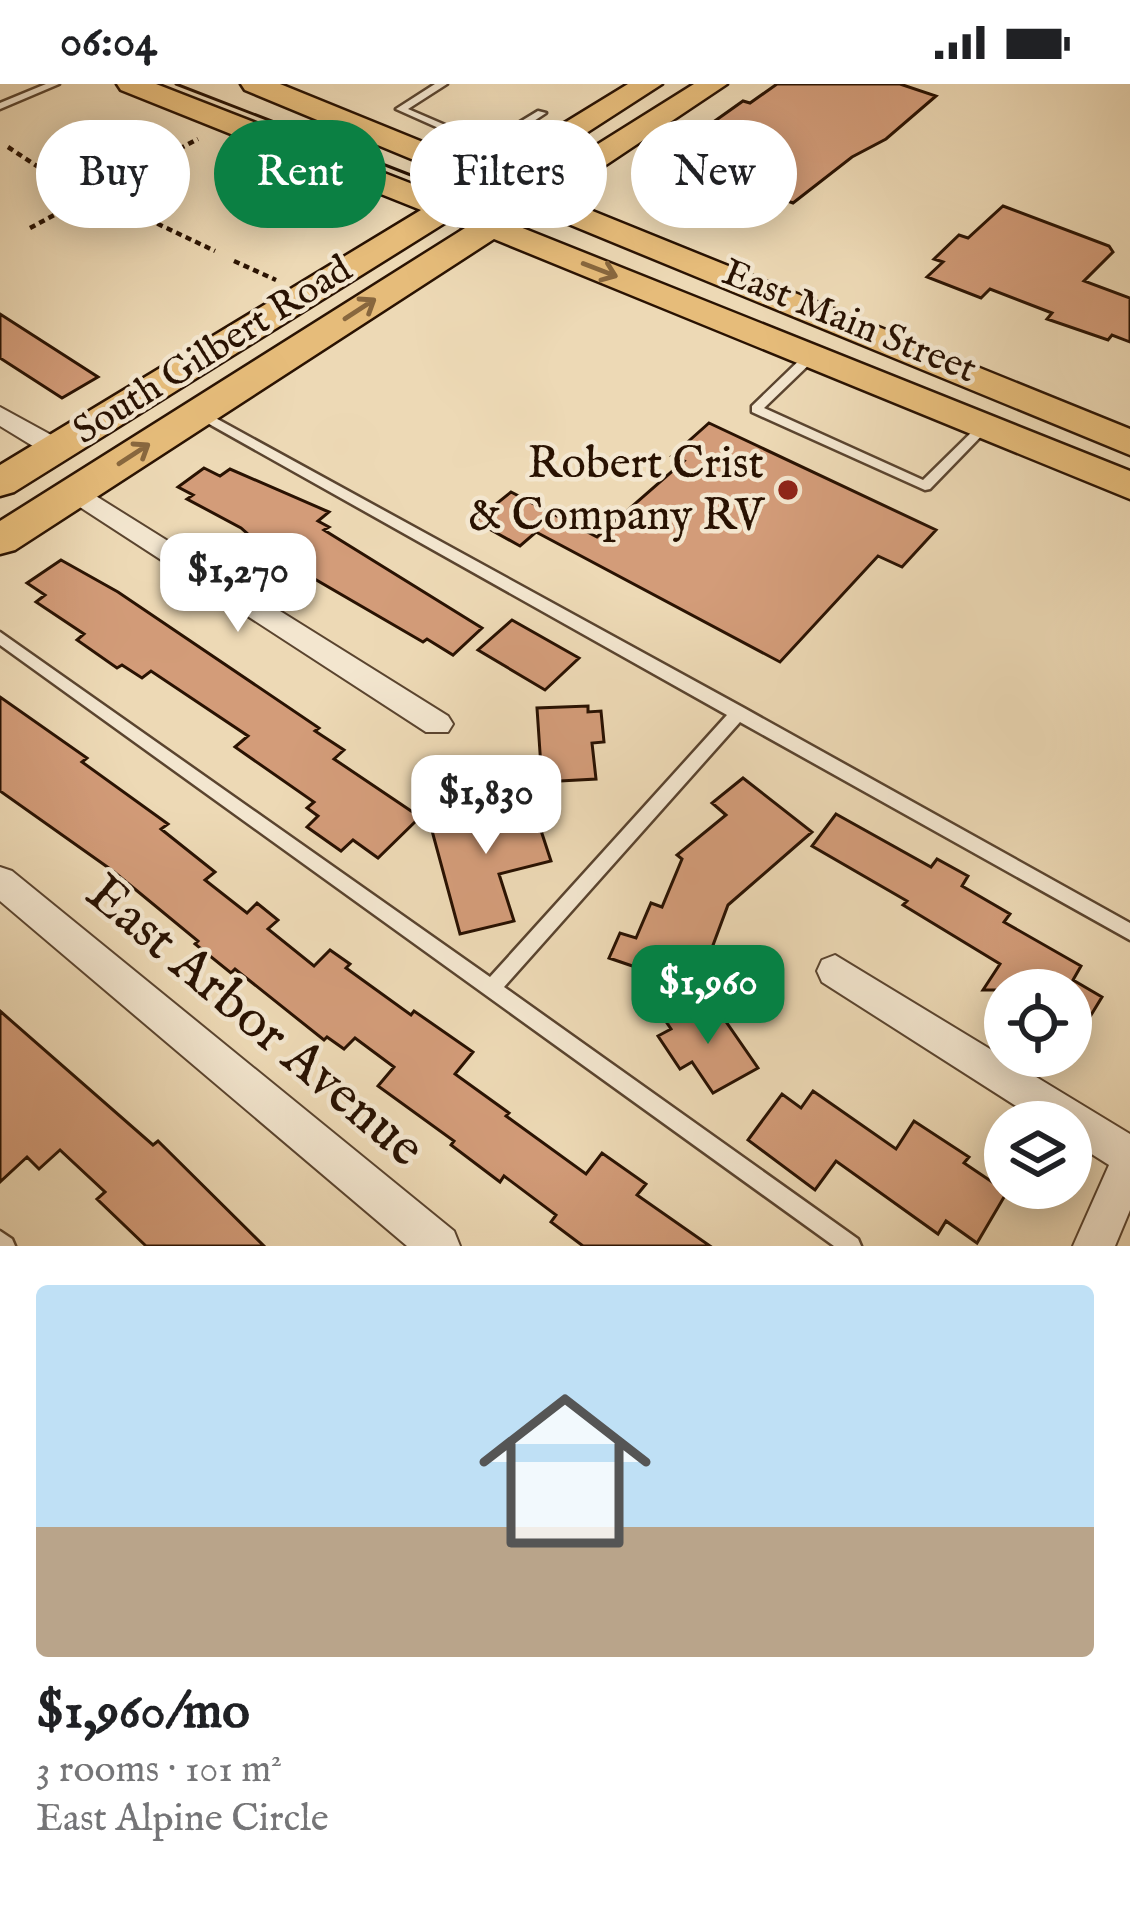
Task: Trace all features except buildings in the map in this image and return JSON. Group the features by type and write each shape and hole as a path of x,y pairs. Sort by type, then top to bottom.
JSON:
{"main road":[{"name":"East Main Street","path":"131,84 410,194"},
{"name":"East Main Street","path":"255,84 410,149"},
{"name":"South Gilbert Road","path":"588,120 648,84"},
{"name":"South Gilbert Road","path":"607,152 713,84"},
{"name":"South Gilbert Road","path":"0,483 412,228"},
{"name":"South Gilbert Road","path":"0,540 488,228"},
{"name":"East Main Street","path":"496,228 1130,486"},
{"name":"East Main Street","path":"601,228 1130,443"},
{"path":"986,426 1006,418 1036,422 1130,458"}],"street":[{"path":"0,415 55,448"},
{"path":"75,492 436,724"},
{"name":"East Arbor Avenue","path":"0,881 439,1246"},
{"path":"835,971 1130,1160 1094,1246"}],"lane":[{"path":"0,106 54,84"},
{"path":"442,84 401,110 479,143 498,140 541,113"},
{"path":"813,354 756,409 925,486 986,426"},
{"path":"199,413 1130,932"},
{"path":"0,637 851,1246"},
{"path":"491,989 739,712"}],"path":[{"path":"190,144 201,138"},
{"path":"8,148 36,165"},
{"path":"30,228 36,225"},
{"path":"170,228 215,251"},
{"path":"234,261 275,280"}],"tram line":[{"path":"176,84 410,175"}],"place":[{"name":"Robert Crist & Company RV","path":"788,490"}]}
